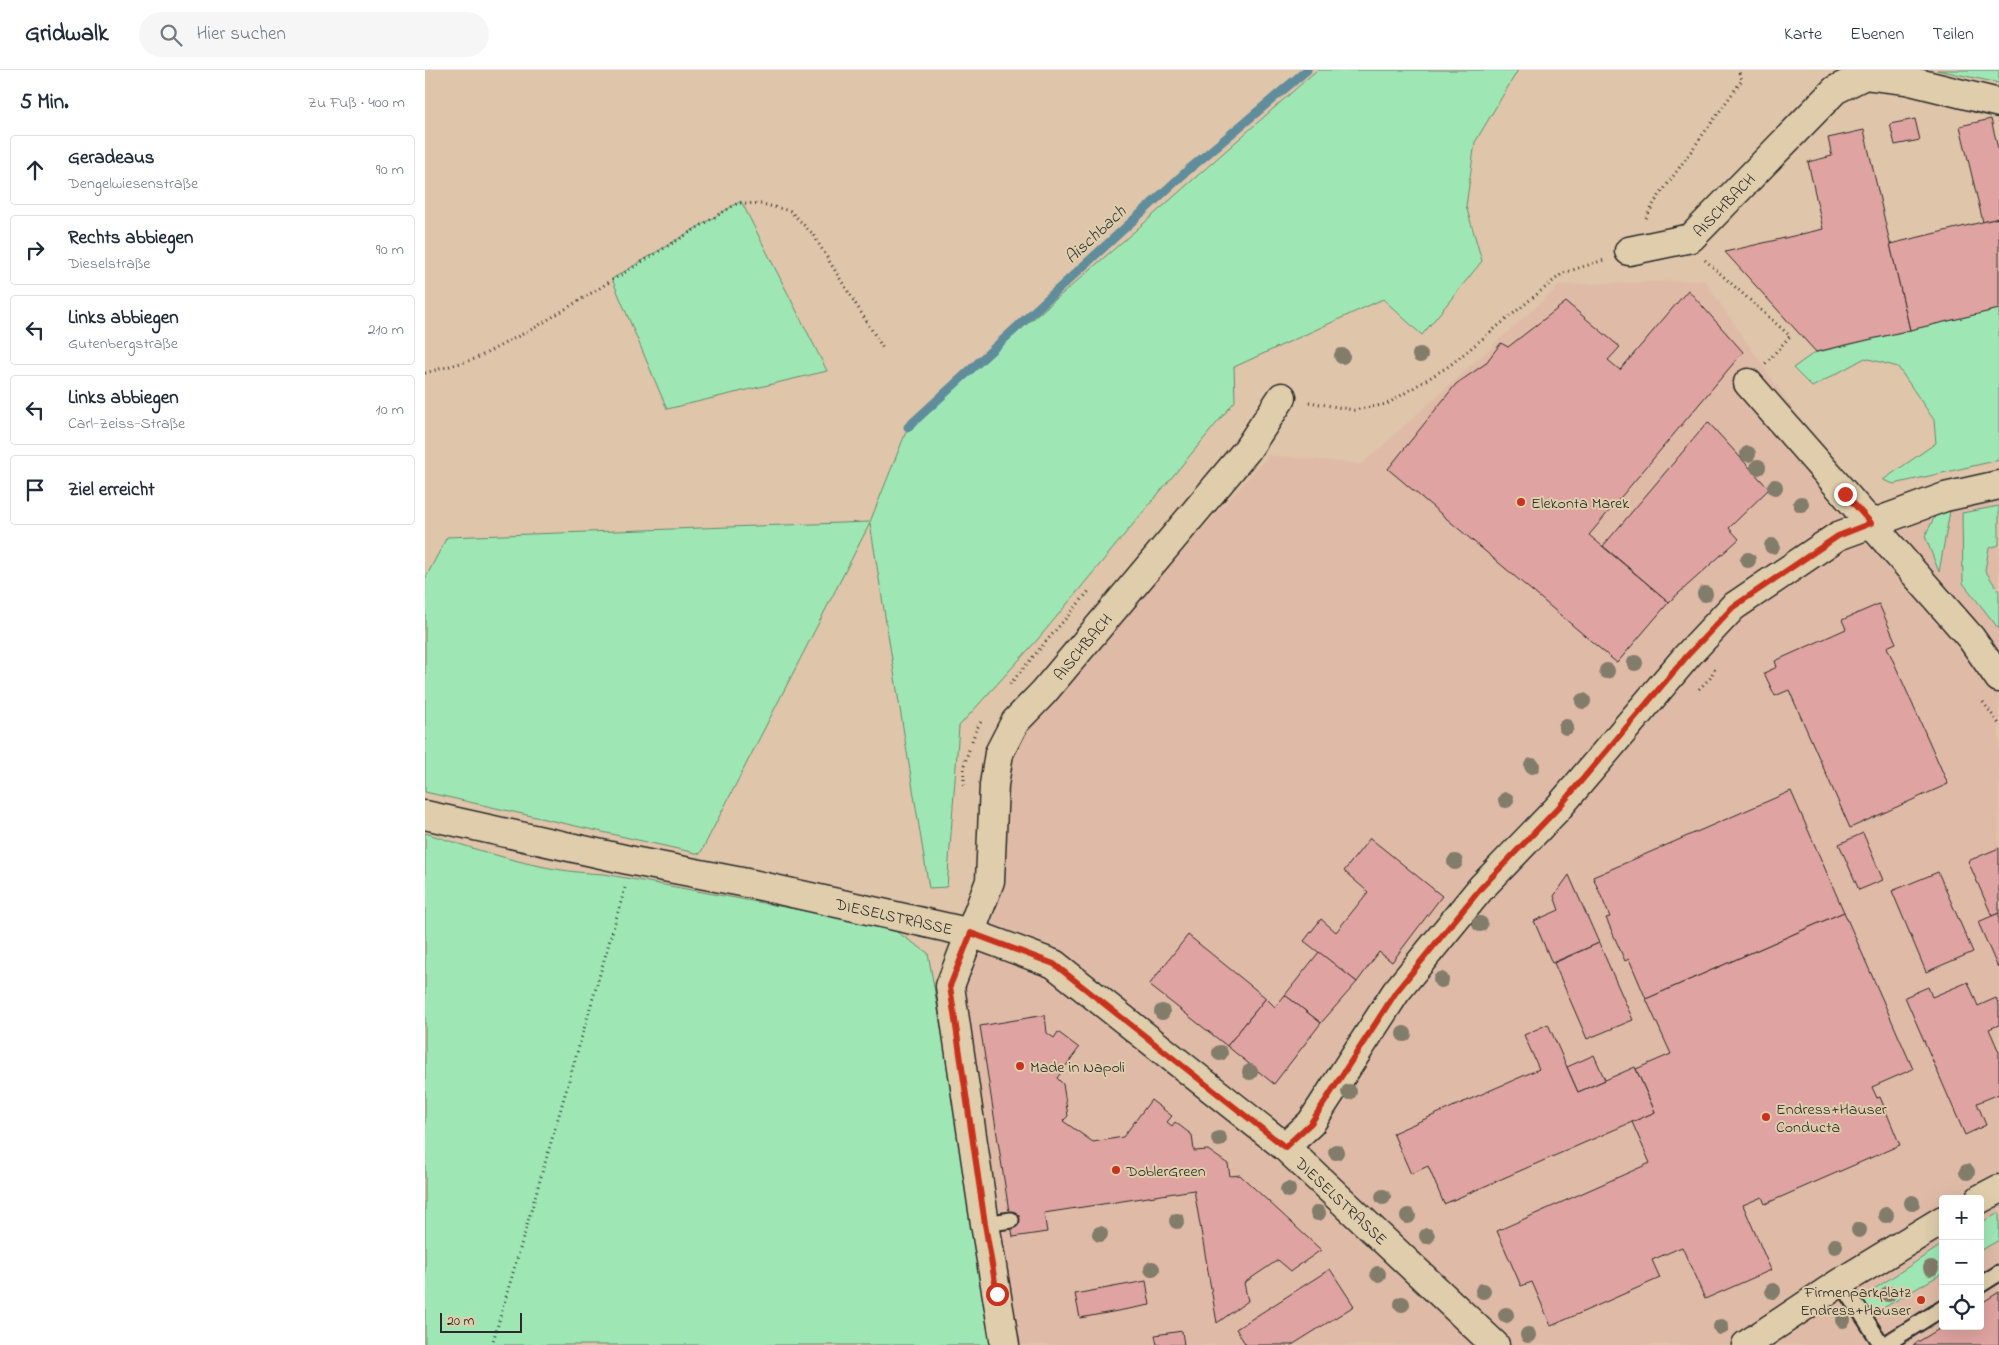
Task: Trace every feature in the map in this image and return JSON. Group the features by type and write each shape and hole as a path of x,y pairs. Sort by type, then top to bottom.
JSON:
{"street":[{"name":"AISCHBACH","path":"1629,251 1691,238 1835,90 1865,75 1906,80 1999,103"},
{"path":"1748,383 1971,638 1999,678"},
{"name":"AISCHBACH","path":"1005,1345 998,1222 950,986 990,881 994,785 999,753 1015,722 1043,693 1247,450 1282,397"},
{"path":"1285,1147 1311,1123 1396,992 1481,888 1559,807 1687,656 1733,607 1838,536 1945,497 1999,485"},
{"name":"DIESELSTRASSE","path":"425,816 752,884 971,933 1054,964 1285,1147 1495,1345"},
{"path":"1984,1197 1999,1189"},
{"path":"1746,1345 1841,1282 1939,1222"}],"lane":[{"path":"1984,1283 1999,1274"},
{"path":"1841,1282 1883,1345 1939,1310"}],"path":[{"path":"1282,397 1355,410 1387,404 1449,366 1563,273 1629,251 1654,203 1742,80 1738,70"},
{"path":"425,373 475,358 536,327 738,203 762,204 790,211 811,233 883,350"},
{"path":"1691,238 1697,253 1790,336 1748,383"},
{"path":"1695,692 1710,678 1720,662"},
{"path":"1982,701 1999,724"},
{"path":"492,1345 633,860"}],"shaded area":[{"path":"1704,280 1871,523 1999,498 1999,1345 994,1345 942,990 1016,740 1088,656 1269,455 1362,464 1560,285"}],"green space":[{"path":"1317,70 1518,70 1475,142 1466,206 1482,261 1422,335 1383,299 1234,367 1235,401 1038,639 959,726 947,887 929,888 870,523 700,854 425,792 425,579 447,537 870,522 908,427 1143,224"},
{"path":"1937,70 1999,70 1999,83"},
{"path":"741,201 827,371 667,409 612,279"},
{"path":"1999,309 1999,460 1894,484 1883,480 1936,443 1934,420 1898,367 1865,358 1812,387 1793,368 1814,353"},
{"path":"1999,506 1999,545 1989,548 1985,570 1999,592 1999,629 1963,583 1962,513"},
{"path":"1939,508 1950,511 1939,572 1925,536"},
{"path":"425,833 491,854 536,865 604,874 888,926 928,953 995,1345 425,1345"},
{"path":"1999,1213 1999,1240 1984,1249 1984,1240 1984,1221"},
{"path":"1939,1247 1939,1275 1873,1314 1862,1297"}],"building":[{"path":"1915,119 1920,140 1895,145 1890,124"},
{"path":"1991,119 1999,153 1999,218 1983,222 1960,126"},
{"path":"1864,130 1910,330 1816,352 1725,252 1823,229 1808,162 1832,156 1828,138"},
{"path":"1999,218 1999,309 1910,330 1890,244"},
{"name":"Elekonta Marek","path":"1688,290 1743,352 1589,535 1669,602 1617,663 1388,469 1456,384 1485,364 1501,343 1508,347 1566,302 1620,347 1608,360 1620,370"},
{"path":"1708,422 1769,489 1729,528 1739,539 1669,602 1603,546"},
{"path":"1879,604 1896,643 1887,647 1948,784 1850,828 1789,690 1775,696 1764,673 1777,667 1775,661 1846,629 1842,620"},
{"path":"1791,791 1844,912 1646,999 1629,959 1625,961 1606,918 1610,917 1593,877"},
{"path":"1863,833 1883,880 1859,890 1839,844"},
{"path":"1370,838 1442,896 1392,962 1379,952 1357,982 1304,941 1321,919 1336,932 1368,892 1344,871"},
{"path":"1999,848 1999,913 1992,916 1968,861"},
{"path":"1938,872 1973,952 1926,972 1892,891"},
{"path":"1569,875 1599,943 1552,963 1534,921 1559,910 1554,896"},
{"name":"Endress+Hauser Conducta","path":"1844,912 1913,1069 1872,1087 1877,1098 1880,1097 1900,1145 1765,1204 1762,1197 1743,1205 1771,1270 1705,1299 1682,1247 1652,1260 1660,1278 1551,1326 1532,1282 1521,1286 1497,1231 1650,1163 1632,1122 1655,1112 1636,1069 1671,1054 1646,999"},
{"path":"1999,913 1999,967 1998,968 1978,922"},
{"path":"1188,935 1266,998 1227,1046 1149,985"},
{"path":"1599,943 1633,1020 1587,1039 1554,963"},
{"path":"1319,952 1357,982 1321,1023 1285,995"},
{"path":"1968,982 1978,1006 1996,998 1999,1005 1999,1025 1989,1029 1999,1052 1999,1094 1977,1103 1986,1125 1965,1135 1905,997 1928,987 1932,997"},
{"path":"1285,995 1321,1023 1274,1084 1227,1046 1266,998 1275,1007"},
{"name":"DoblerGreen","path":"1045,1015 1047,1033 1054,1038 1058,1032 1079,1048 1057,1078 1063,1084 1068,1116 1063,1121 1093,1142 1123,1137 1151,1100 1172,1116 1167,1122 1172,1126 1175,1122 1192,1135 1194,1151 1208,1150 1228,1164 1230,1176 1240,1175 1321,1250 1291,1271 1278,1260 1244,1283 1248,1301 1217,1323 1194,1190 1044,1213 1047,1232 1013,1237 980,1026"},
{"path":"1548,1024 1578,1092 1635,1067 1655,1112 1444,1204 1428,1166 1411,1174 1393,1133 1539,1069 1524,1035"},
{"path":"1594,1055 1605,1080 1578,1092 1567,1067"},
{"path":"1330,1269 1354,1306 1292,1345 1246,1345 1236,1329"},
{"path":"1146,1281 1150,1305 1080,1318 1075,1294"},
{"path":"1999,1292 1999,1345 1913,1345 1939,1329 1984,1330 1984,1301"},
{"path":"1182,1331 1184,1345 1157,1345 1155,1335"}],"waterway":[{"name":"Aischbach","path":"908,427 1187,171 1307,70"}],"place":[{"name":"Elekonta Marek","path":"1521,502"},
{"name":"Made in Napoli","path":"1020,1066"},
{"name":"Endress+Hauser Conducta","path":"1766,1117"},
{"name":"DoblerGreen","path":"1116,1170"},
{"name":"Firmenparkplatz Endress+Hauser","path":"1921,1300"}],"route":[{"path":"997,1294 950,986 971,933 1054,964 1285,1147 1311,1123 1396,992 1481,888 1559,807 1687,656 1733,607 1838,536 1871,523 1845,494"}]}
